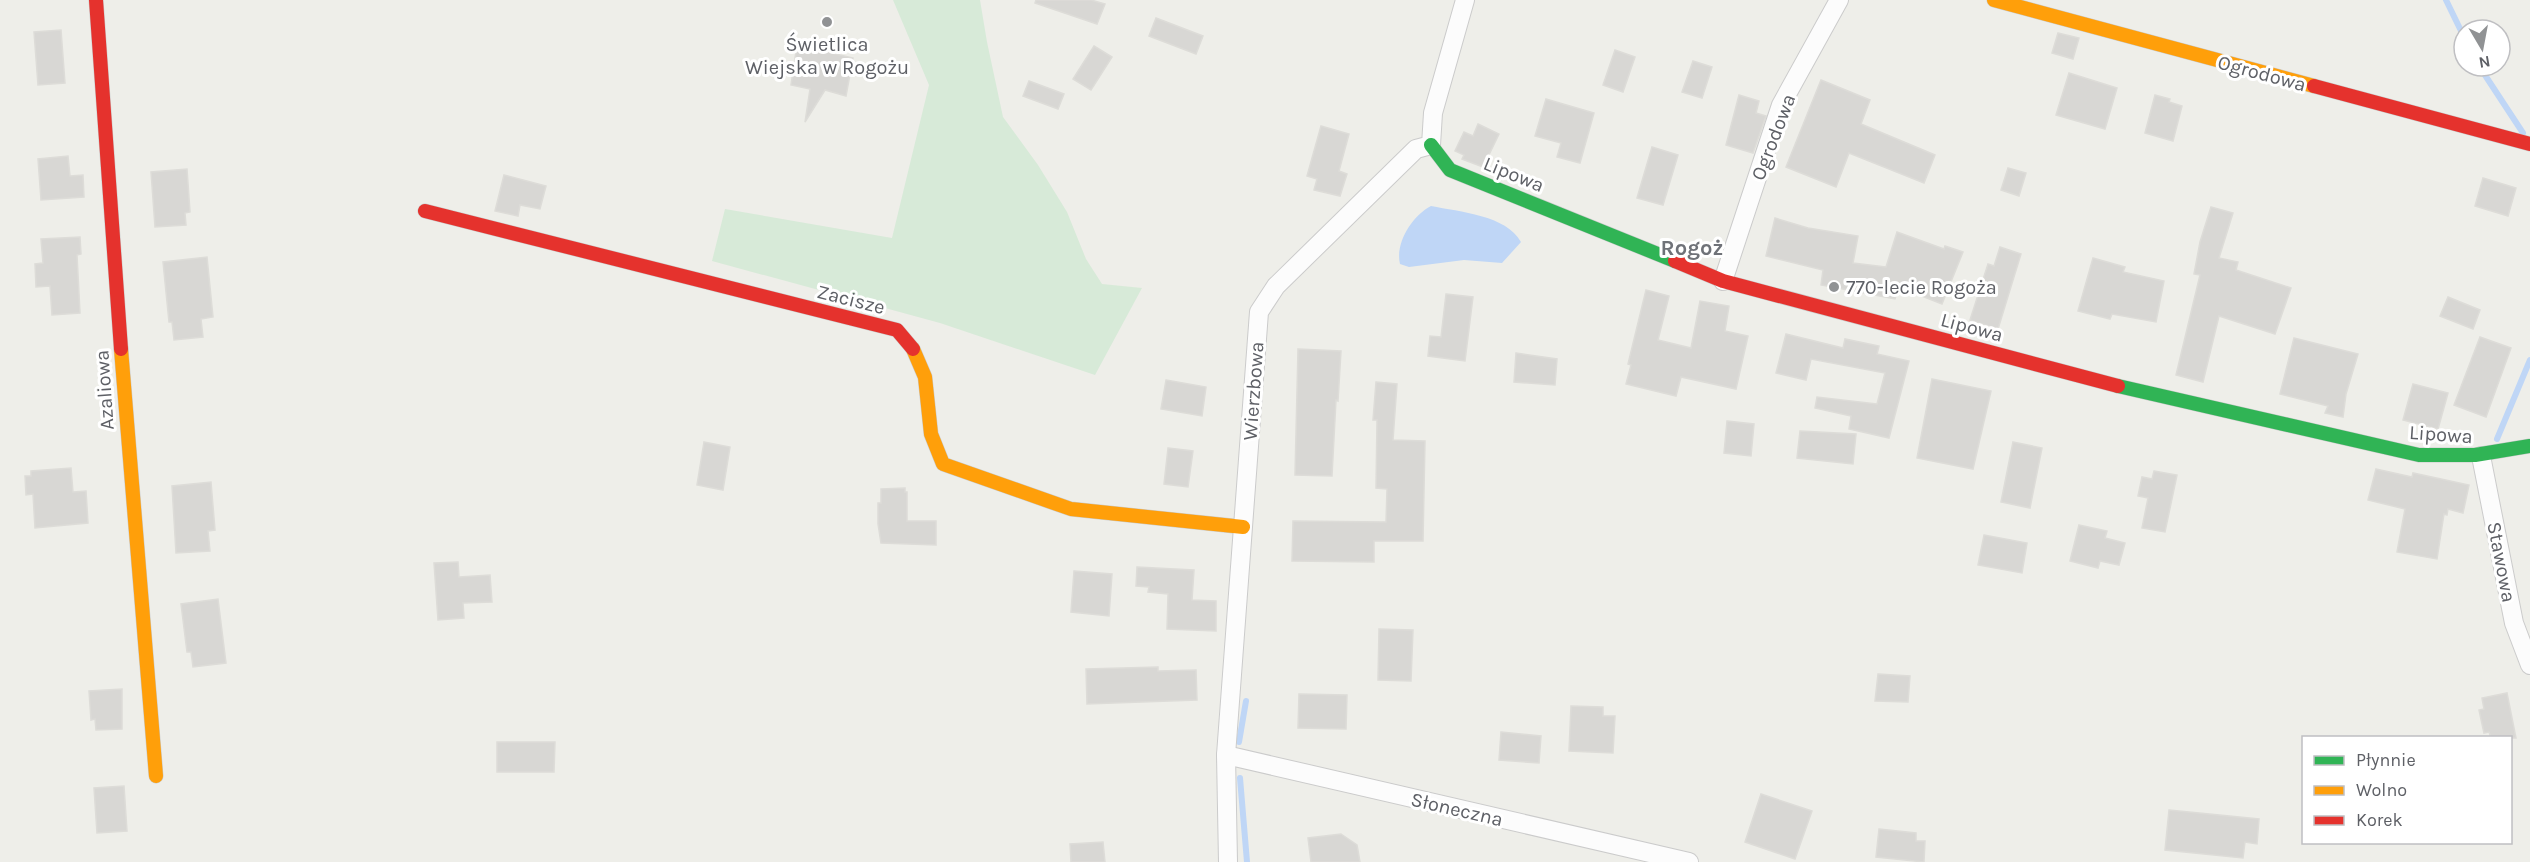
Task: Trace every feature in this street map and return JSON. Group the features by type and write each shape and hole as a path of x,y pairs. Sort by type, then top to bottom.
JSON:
{"street":[{"name":"Azaliowa","path":"96,0 124,399 156,776"},
{"path":"1431,145 1433,113 1465,0"},
{"name":"Ogrodowa","path":"1723,280 1781,105 1839,0"},
{"name":"Ogrodowa","path":"1994,0 2530,144"},
{"name":"Lipowa","path":"1431,145 1450,170 1723,280 2115,385 2419,455 2453,458 2481,456 2530,446"},
{"name":"Wierzbowa","path":"1228,862 1226,756 1259,312 1276,286 1416,149 1431,145"},
{"name":"Zacisze","path":"425,211 897,330 915,352 925,377 931,434 943,465 1071,509 1243,527"},
{"name":"Stawowa","path":"2481,456 2514,623 2530,665"},
{"name":"Słoneczna","path":"1226,756 1689,862"}],"green space":[{"path":"893,0 980,0 1003,117 1038,165 1067,212 1086,259 1102,284 1142,288 1095,375 940,323 712,261 725,209 892,238 929,85"}],"water":[{"path":"1431,206 1494,220 1514,233 1521,242 1502,263 1464,260 1409,267 1400,264 1400,247 1406,231 1417,216"}],"building":[{"path":"1036,0 1091,0 1105,4 1097,24 1035,3"},
{"path":"1156,18 1203,36 1196,54 1149,36"},
{"path":"61,30 65,83 38,85 34,32"},
{"path":"2058,33 2079,38 2073,59 2052,53"},
{"path":"797,45 853,58 846,96 825,90 805,122 810,89 791,85"},
{"path":"1094,46 1112,57 1091,90 1073,79"},
{"path":"1615,50 1635,57 1623,92 1603,85"},
{"path":"1693,61 1712,67 1702,98 1682,92"},
{"path":"2069,73 2117,88 2105,129 2056,115"},
{"path":"1821,80 1870,100 1861,124 1935,155 1924,183 1849,153 1836,187 1786,167"},
{"path":"1029,81 1064,94 1058,109 1023,96"},
{"path":"1739,95 1759,101 1756,113 1766,116 1753,153 1726,145"},
{"path":"2155,95 2170,99 2169,102 2182,106 2173,141 2145,133"},
{"path":"1546,99 1594,113 1580,163 1557,157 1561,143 1535,136"},
{"path":"1478,124 1499,134 1483,167 1462,159 1464,155 1455,151 1464,132 1473,136"},
{"path":"1321,126 1349,134 1339,171 1347,174 1340,196 1314,190 1317,179 1307,176"},
{"path":"1652,147 1678,155 1663,205 1637,198"},
{"path":"68,156 70,176 83,175 84,197 41,200 38,159"},
{"path":"2008,168 2026,173 2019,196 2001,190"},
{"path":"187,169 190,212 185,213 186,225 155,227 151,172"},
{"path":"504,175 546,186 540,209 520,205 518,216 495,211"},
{"path":"2483,178 2516,188 2508,216 2475,206"},
{"path":"2211,207 2233,213 2219,258 2238,262 2236,270 2291,288 2275,334 2219,316 2203,382 2176,375 2200,275 2194,274 2200,242"},
{"path":"1775,218 1808,228 1858,236 1853,263 1886,267 1897,232 1944,249 1945,246 1963,252 1942,304 1899,287 1895,299 1821,285 1823,270 1766,256"},
{"path":"80,237 81,254 77,255 80,313 52,315 50,286 36,287 35,264 43,263 41,239"},
{"path":"2000,247 2021,254 1998,329 1970,320 1988,264 1994,266"},
{"path":"207,257 213,317 201,319 203,337 174,340 172,322 169,322 163,262"},
{"path":"2093,258 2125,267 2123,272 2164,281 2156,322 2112,314 2110,319 2078,311"},
{"path":"1646,290 1669,296 1658,340 1691,348 1700,301 1729,306 1725,331 1748,336 1736,389 1681,377 1676,396 1626,384 1631,365 1628,364"},
{"path":"1446,294 1473,297 1465,361 1428,356 1430,336 1441,337"},
{"path":"2448,297 2480,310 2473,329 2440,316"},
{"path":"1786,334 1843,348 1845,339 1879,346 1877,354 1909,361 1889,438 1849,429 1851,416 1815,408 1817,397 1877,404 1885,373 1811,359 1806,380 1776,373"},
{"path":"2480,337 2511,348 2486,417 2454,405"},
{"path":"2294,338 2358,354 2346,394 2343,417 2325,413 2328,406 2280,394"},
{"path":"1298,349 1341,351 1332,476 1295,475"},
{"path":"1516,353 1557,359 1555,385 1514,382"},
{"path":"1932,379 1991,391 1973,469 1917,458"},
{"path":"1166,380 1206,387 1202,416 1161,409"},
{"path":"1376,382 1397,384 1393,440 1425,441 1423,541 1374,541 1374,562 1292,561 1293,521 1386,522 1387,489 1376,488 1377,420 1373,420"},
{"path":"2413,384 2448,393 2438,429 2403,420"},
{"path":"1727,421 1754,424 1751,456 1724,453"},
{"path":"1800,431 1856,434 1853,464 1797,458"},
{"path":"704,442 730,447 723,490 697,485"},
{"path":"2013,442 2042,448 2030,508 2001,502"},
{"path":"1168,448 1193,451 1188,487 1164,484"},
{"path":"71,468 73,492 86,491 88,523 35,528 33,494 26,495 25,476 31,476 31,471"},
{"path":"2376,469 2412,477 2413,473 2469,485 2463,513 2448,509 2447,515 2444,514 2437,559 2397,552 2405,509 2368,500"},
{"path":"2154,471 2177,475 2165,532 2142,528 2148,498 2138,496 2142,477 2152,479"},
{"path":"211,482 215,530 208,531 210,551 176,553 172,486"},
{"path":"905,488 907,521 936,521 936,545 881,543 878,503 881,503 881,489"},
{"path":"2079,525 2107,531 2105,538 2125,543 2119,565 2100,561 2098,568 2070,561"},
{"path":"1984,535 2027,543 2022,573 1978,565"},
{"path":"458,562 459,577 490,575 492,602 463,603 464,618 438,620 434,563"},
{"path":"1137,567 1194,570 1192,600 1216,601 1216,631 1167,629 1168,594 1148,592 1149,587 1136,586"},
{"path":"1074,571 1112,574 1109,616 1071,612"},
{"path":"218,599 226,663 193,667 191,652 187,652 181,604"},
{"path":"1379,629 1413,630 1411,681 1378,680"},
{"path":"1158,667 1158,671 1196,670 1197,700 1087,704 1086,669"},
{"path":"1878,674 1910,676 1908,702 1875,701"},
{"path":"122,689 122,729 96,730 95,719 91,720 89,691"},
{"path":"2507,693 2516,738 2490,736 2489,732 2484,733 2479,710 2484,709 2482,698"},
{"path":"1299,694 1347,695 1346,729 1298,728"},
{"path":"1571,706 1603,707 1603,716 1615,716 1613,753 1569,751"},
{"path":"1501,732 1541,736 1539,763 1499,760"},
{"path":"497,742 555,742 554,772 497,772"},
{"path":"124,786 127,831 97,833 94,788"},
{"path":"1761,794 1812,811 1795,859 1745,842"},
{"path":"2169,810 2259,819 2257,844 2245,842 2243,858 2165,850"},
{"path":"1879,829 1916,833 1916,841 1925,841 1924,862 1876,857"},
{"path":"1341,834 1357,845 1360,862 1311,862 1308,838"},
{"path":"1103,842 1105,862 1071,862 1070,844"}],"waterway":[{"path":"2446,0 2455,18"},
{"path":"2487,78 2523,133"},
{"path":"2497,439 2530,360"},
{"path":"1239,742 1246,701"},
{"path":"1240,778 1247,862"}],"traffic: fast":[{"path":"1431,145 1450,170 1675,261"},
{"path":"2118,386 2419,455 2475,455 2530,446"}],"traffic: slow":[{"path":"1994,0 2314,86"},
{"path":"121,349 156,776"},
{"path":"913,349 925,377 931,434 943,464 1071,509 1243,527"}],"traffic: jam":[{"path":"96,0 121,349"},
{"path":"2314,86 2530,144"},
{"path":"425,211 897,330 913,349"},
{"path":"1675,261 1723,281 2118,386"}],"place":[{"name":"Świetlica Wiejska w Rogożu","path":"827,22"},
{"name":"770-lecie Rogoża","path":"1834,287"}],"district":[{"name":"Rogoż","path":"1692,247"}]}
